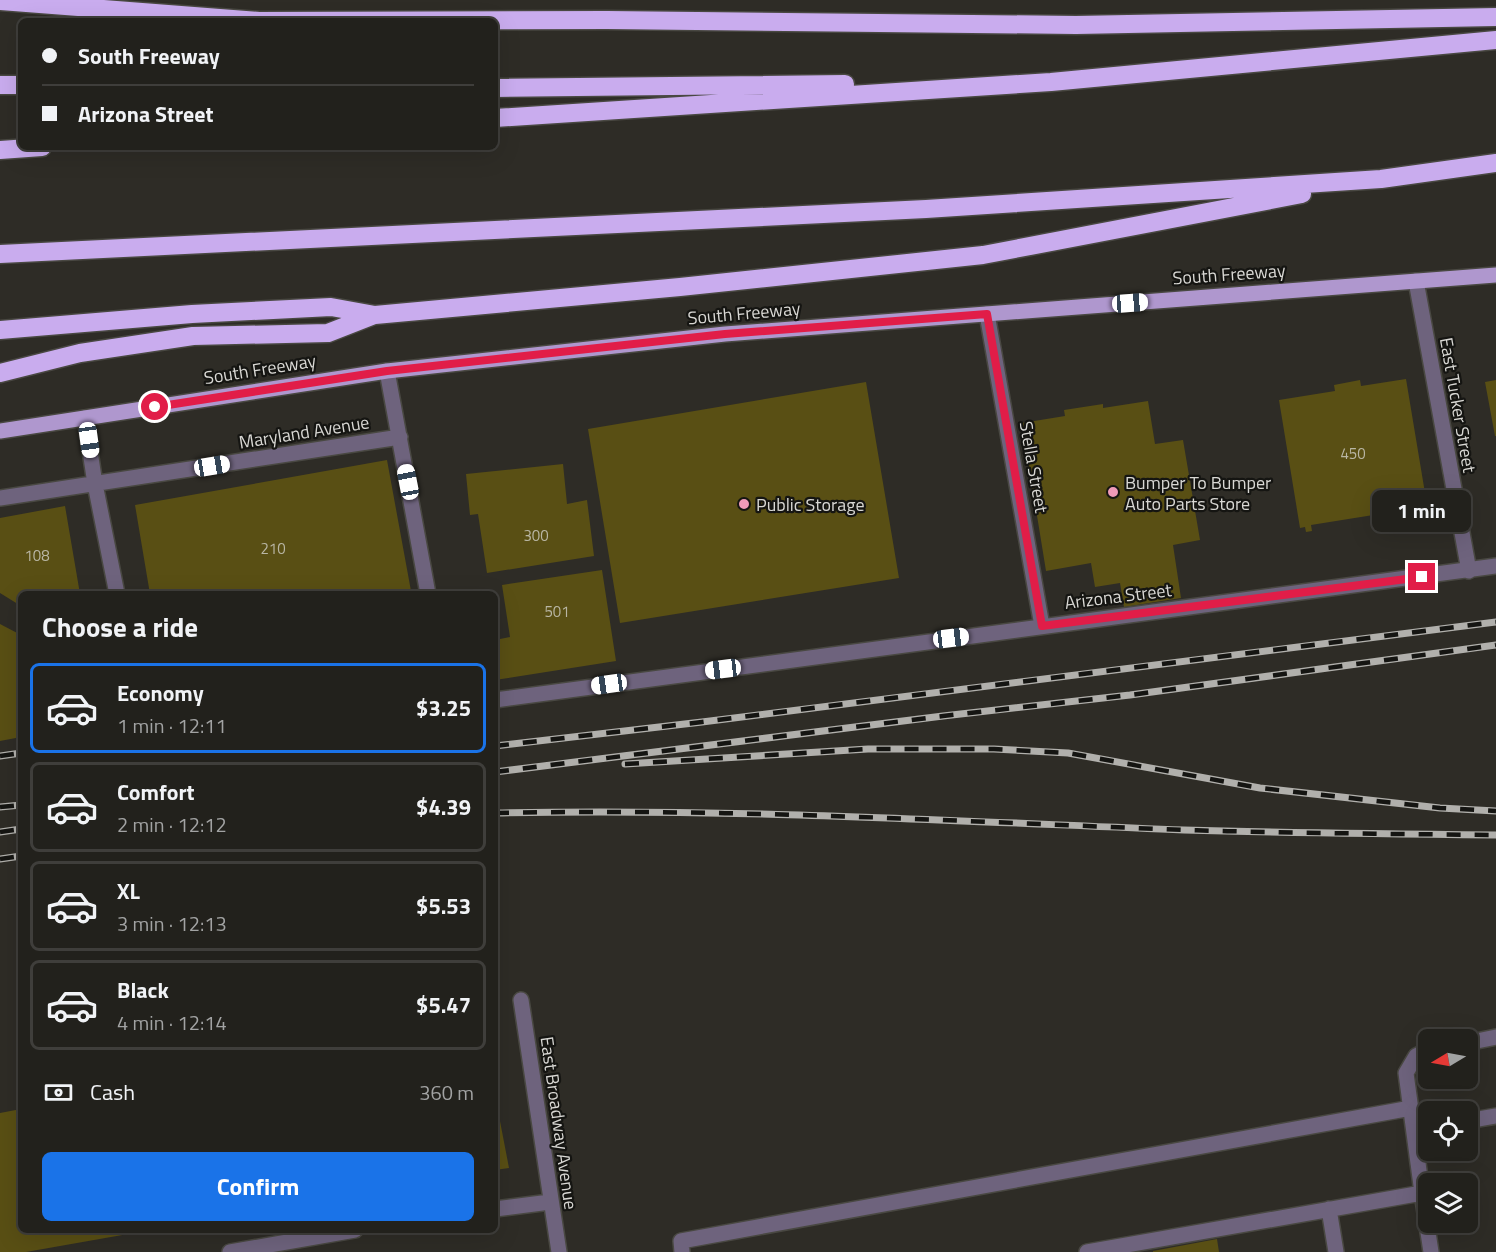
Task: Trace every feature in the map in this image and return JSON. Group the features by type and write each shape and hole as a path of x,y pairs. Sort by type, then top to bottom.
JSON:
{"highway":[{"path":"0,1 220,18"},
{"path":"498,20 1076,25 1496,17"},
{"path":"498,118 1051,82 1496,40"},
{"path":"498,88 1051,82"},
{"path":"0,85 18,85"},
{"path":"0,150 18,149"},
{"path":"0,330 192,314 331,307 375,315 680,287 983,255 1381,179 1496,163"},
{"path":"0,254 926,209 1381,179"},
{"path":"0,373 80,353 193,336 328,333 375,315"}],"main road":[{"name":"South Freeway","path":"0,431 387,371 725,334 1496,275"}],"street":[{"name":"East Tucker Street","path":"1416,281 1469,571"},
{"name":"Stella Street","path":"987,314 1042,626"},
{"path":"387,371 427,591"},
{"path":"86,418 95,484 116,591"},
{"name":"Maryland Avenue","path":"0,498 400,437"},
{"name":"Arizona Street","path":"498,700 1496,566"},
{"name":"East Broadway Avenue","path":"521,1000 559,1252"},
{"path":"1478,1041 1496,1037"},
{"path":"1418,1055 1406,1073 1411,1108 1418,1123"},
{"path":"682,1252 681,1241 1411,1108"},
{"path":"1478,1119 1496,1116"},
{"path":"1087,1252 1418,1194"},
{"path":"498,1209 550,1202"},
{"path":"1329,1209 1336,1252"},
{"path":"231,1252 338,1233"},
{"path":"1428,1233 1431,1252"}],"building":[{"path":"1406,379 1427,505 1422,506 1423,511 1418,512 1417,508 1311,525 1312,531 1306,532 1305,527 1300,528 1279,400 1335,391 1334,385 1360,380 1361,386"},
{"path":"1496,380 1496,436 1495,436 1485,382"},
{"name":"Public Storage","path":"866,382 899,578 620,623 588,429"},
{"name":"Bumper To Bumper Auto Parts Store","path":"1148,401 1155,444 1183,440 1200,540 1173,545 1181,598 1124,607 1120,583 1095,587 1091,563 1046,571 1022,423 1065,416 1064,410 1103,404 1103,408"},
{"path":"387,460 411,591 149,591 135,505"},
{"path":"563,464 567,504 587,500 594,556 487,573 478,514 470,515 466,474"},
{"path":"65,506 79,591 18,591 18,604 0,593 0,518"},
{"path":"602,570 616,661 498,680 498,639 510,637 502,585"},
{"path":"0,624 18,633 18,738 0,741"},
{"path":"18,1110 18,1233 134,1233 26,1252 0,1252 0,1113"},
{"path":"498,1111 509,1168 498,1170"},
{"path":"1217,1239 1219,1252 1153,1252 1153,1251"}],"railway":[{"path":"498,746 1496,622"},
{"path":"498,772 1130,695 1496,645"},
{"path":"625,764 868,749 994,749 1068,753 1260,788 1440,808 1496,811"},
{"path":"0,756 18,753"},
{"path":"0,807 18,805"},
{"path":"498,813 667,812 926,819 1184,830 1496,835"},
{"path":"0,832 18,829"},
{"path":"0,859 18,856"}],"place":[{"name":"Bumper To Bumper Auto Parts Store","path":"1113,492"},
{"name":"Public Storage","path":"744,504"}],"route":[{"path":"155,407 387,371 725,334 987,314 1042,626 1422,577"}]}
